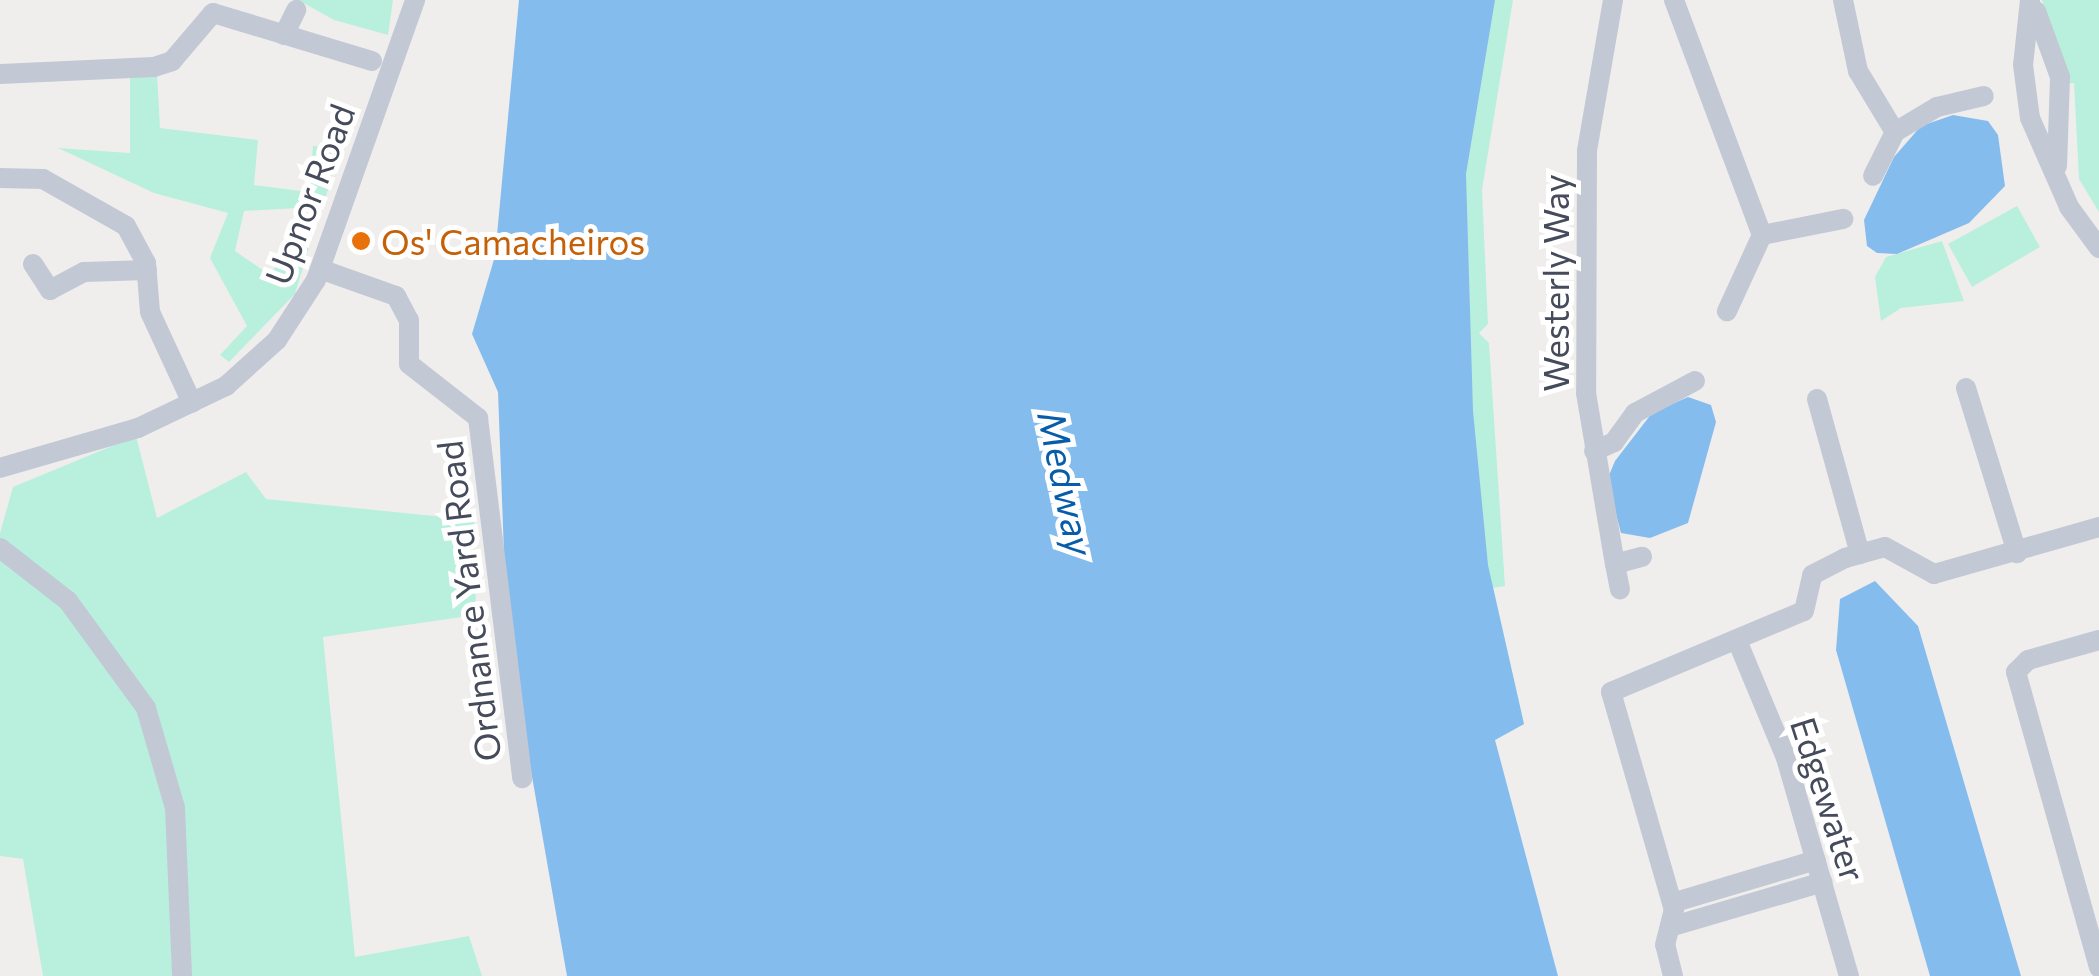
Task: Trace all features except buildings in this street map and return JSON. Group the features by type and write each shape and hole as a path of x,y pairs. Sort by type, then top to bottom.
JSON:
{"street":[{"name":"Upnor Road","path":"0,468 192,403 262,357 320,269 415,0"},
{"name":"Westerly Way","path":"1613,0 1582,241 1594,451 1620,590"},
{"path":"1674,0 1762,235 1727,311"},
{"path":"1842,0 1858,71 1894,132"},
{"path":"2031,0 2058,69 2058,178"},
{"path":"2031,0 2028,106 2058,178 2099,248"},
{"path":"284,35 296,10"},
{"path":"0,74 154,67 172,60 213,13 372,62"},
{"path":"1873,176 1894,132 1937,106 1984,96"},
{"path":"0,178 43,179 110,213 134,234 147,270 150,312 192,403"},
{"path":"1762,235 1844,219"},
{"path":"32,264 50,290 84,272 147,270"},
{"name":"Ordnance Yard Road","path":"320,269 398,298 409,364 478,418 522,778"},
{"path":"1594,451 1614,442 1635,413 1695,381"},
{"path":"1966,388 2009,554"},
{"path":"1818,399 1860,554"},
{"path":"1673,976 1672,903 1610,692 1739,645 1804,611 1812,576 1860,554 1892,548 1934,574 2099,527"},
{"path":"0,548 68,601 146,708 176,808 182,976"},
{"path":"1616,564 1642,557"},
{"path":"2099,640 2016,672 2099,968"},
{"name":"Edgewater","path":"1739,645 1816,860 1849,976"},
{"path":"1672,903 1816,860"},
{"path":"1670,927 1823,882"}],"green space":[{"path":"298,0 393,0 388,35 334,20"},
{"path":"1423,0 1513,0 1482,190 1488,324 1479,333 1489,343 1505,586 1493,588 1524,724 1495,740"},
{"path":"2042,0 2099,0 2099,212 2079,179 2074,83 2065,84"},
{"path":"157,72 160,128 258,140 254,185 309,192 313,146 340,149 326,196 298,208 244,211 235,251 270,275 309,215 315,227 295,294 229,362 220,355 247,326 210,258 228,213 154,193 58,148 130,153 130,76"},
{"path":"2017,206 2040,247 1972,287 1948,244"},
{"path":"1942,241 1964,301 1901,308 1881,321 1875,277 1886,257"},
{"path":"136,436 157,518 246,472 266,499 474,520 476,615 323,637 355,957 469,936 482,976 43,976 23,859 0,856 0,533 13,487"}],"water":[{"name":"Medway","path":"519,0 1495,0 1466,174 1473,411 1488,565 1524,724 1495,740 1558,976 567,976 507,634 498,392 472,334 495,256"},
{"path":"1953,115 1988,121 1998,135 2005,186 1969,223 1897,254 1877,253 1867,246 1864,220 1894,157 1921,126"},
{"path":"1688,397 1711,405 1716,422 1688,523 1650,538 1621,533 1607,480 1615,461 1652,413"},
{"path":"1875,581 1918,626 2021,976 1930,976 1836,650 1840,599"}],"place":[{"name":"Os' Camacheiros","path":"361,241"}]}
